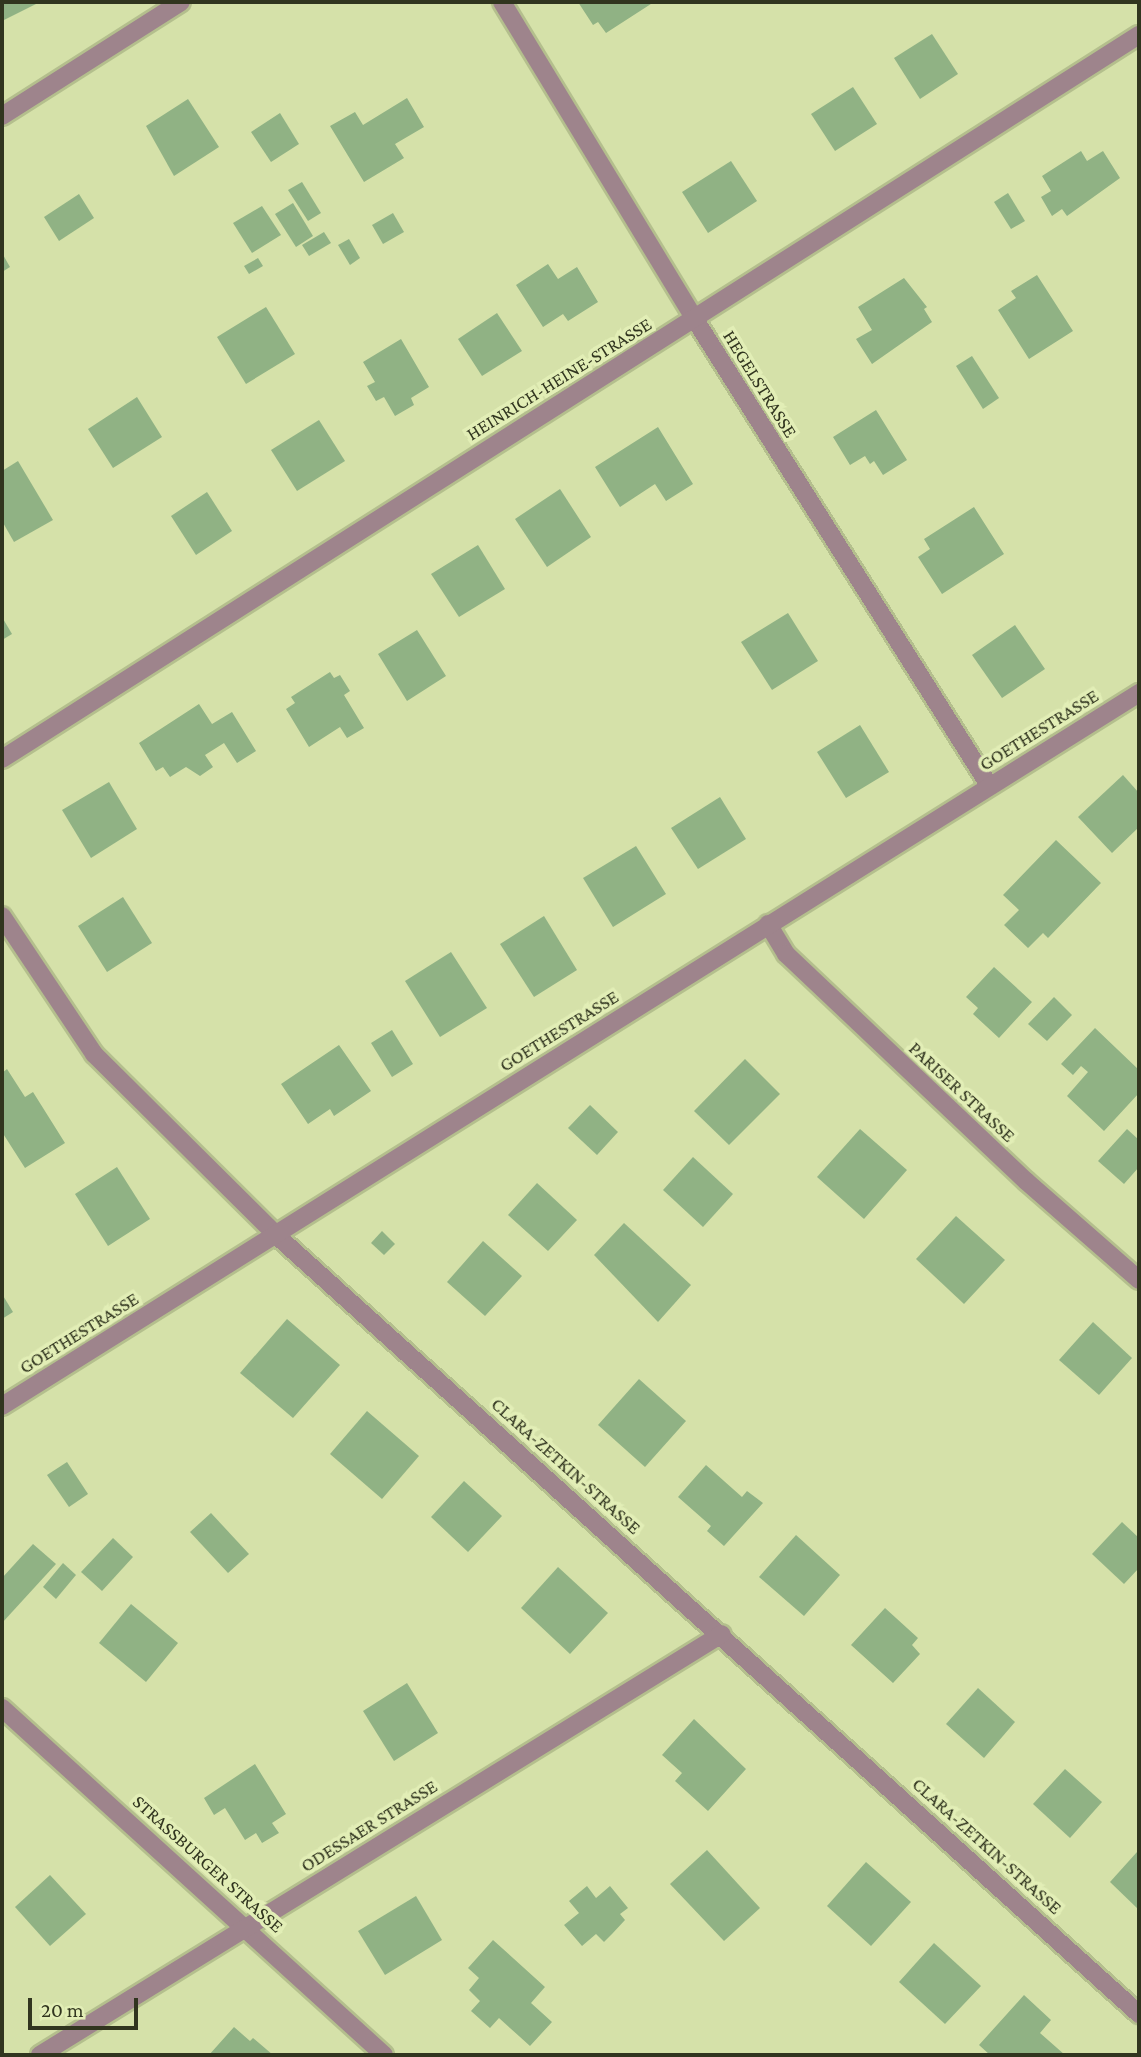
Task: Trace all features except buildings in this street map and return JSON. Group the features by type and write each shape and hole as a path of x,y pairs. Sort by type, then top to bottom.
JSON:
{"street":[{"path":"2,116 181,2"},
{"name":"HEGELSTRASSE","path":"502,2 694,318 989,785"},
{"name":"HEINRICH-HEINE-STRASSE","path":"2,759 1139,35"},
{"name":"GOETHESTRASSE","path":"2,1406 1139,693"},
{"name":"CLARA-ZETKIN-STRASSE","path":"2,916 94,1054 276,1236 722,1634 1139,2014"},
{"name":"PARISER STRASSE","path":"768,924 786,954 1026,1181 1139,1280"},
{"name":"ODESSAER STRASSE","path":"40,2055 722,1634"},
{"name":"STRASSBURGER STRASSE","path":"2,1708 246,1926 384,2055"}]}
